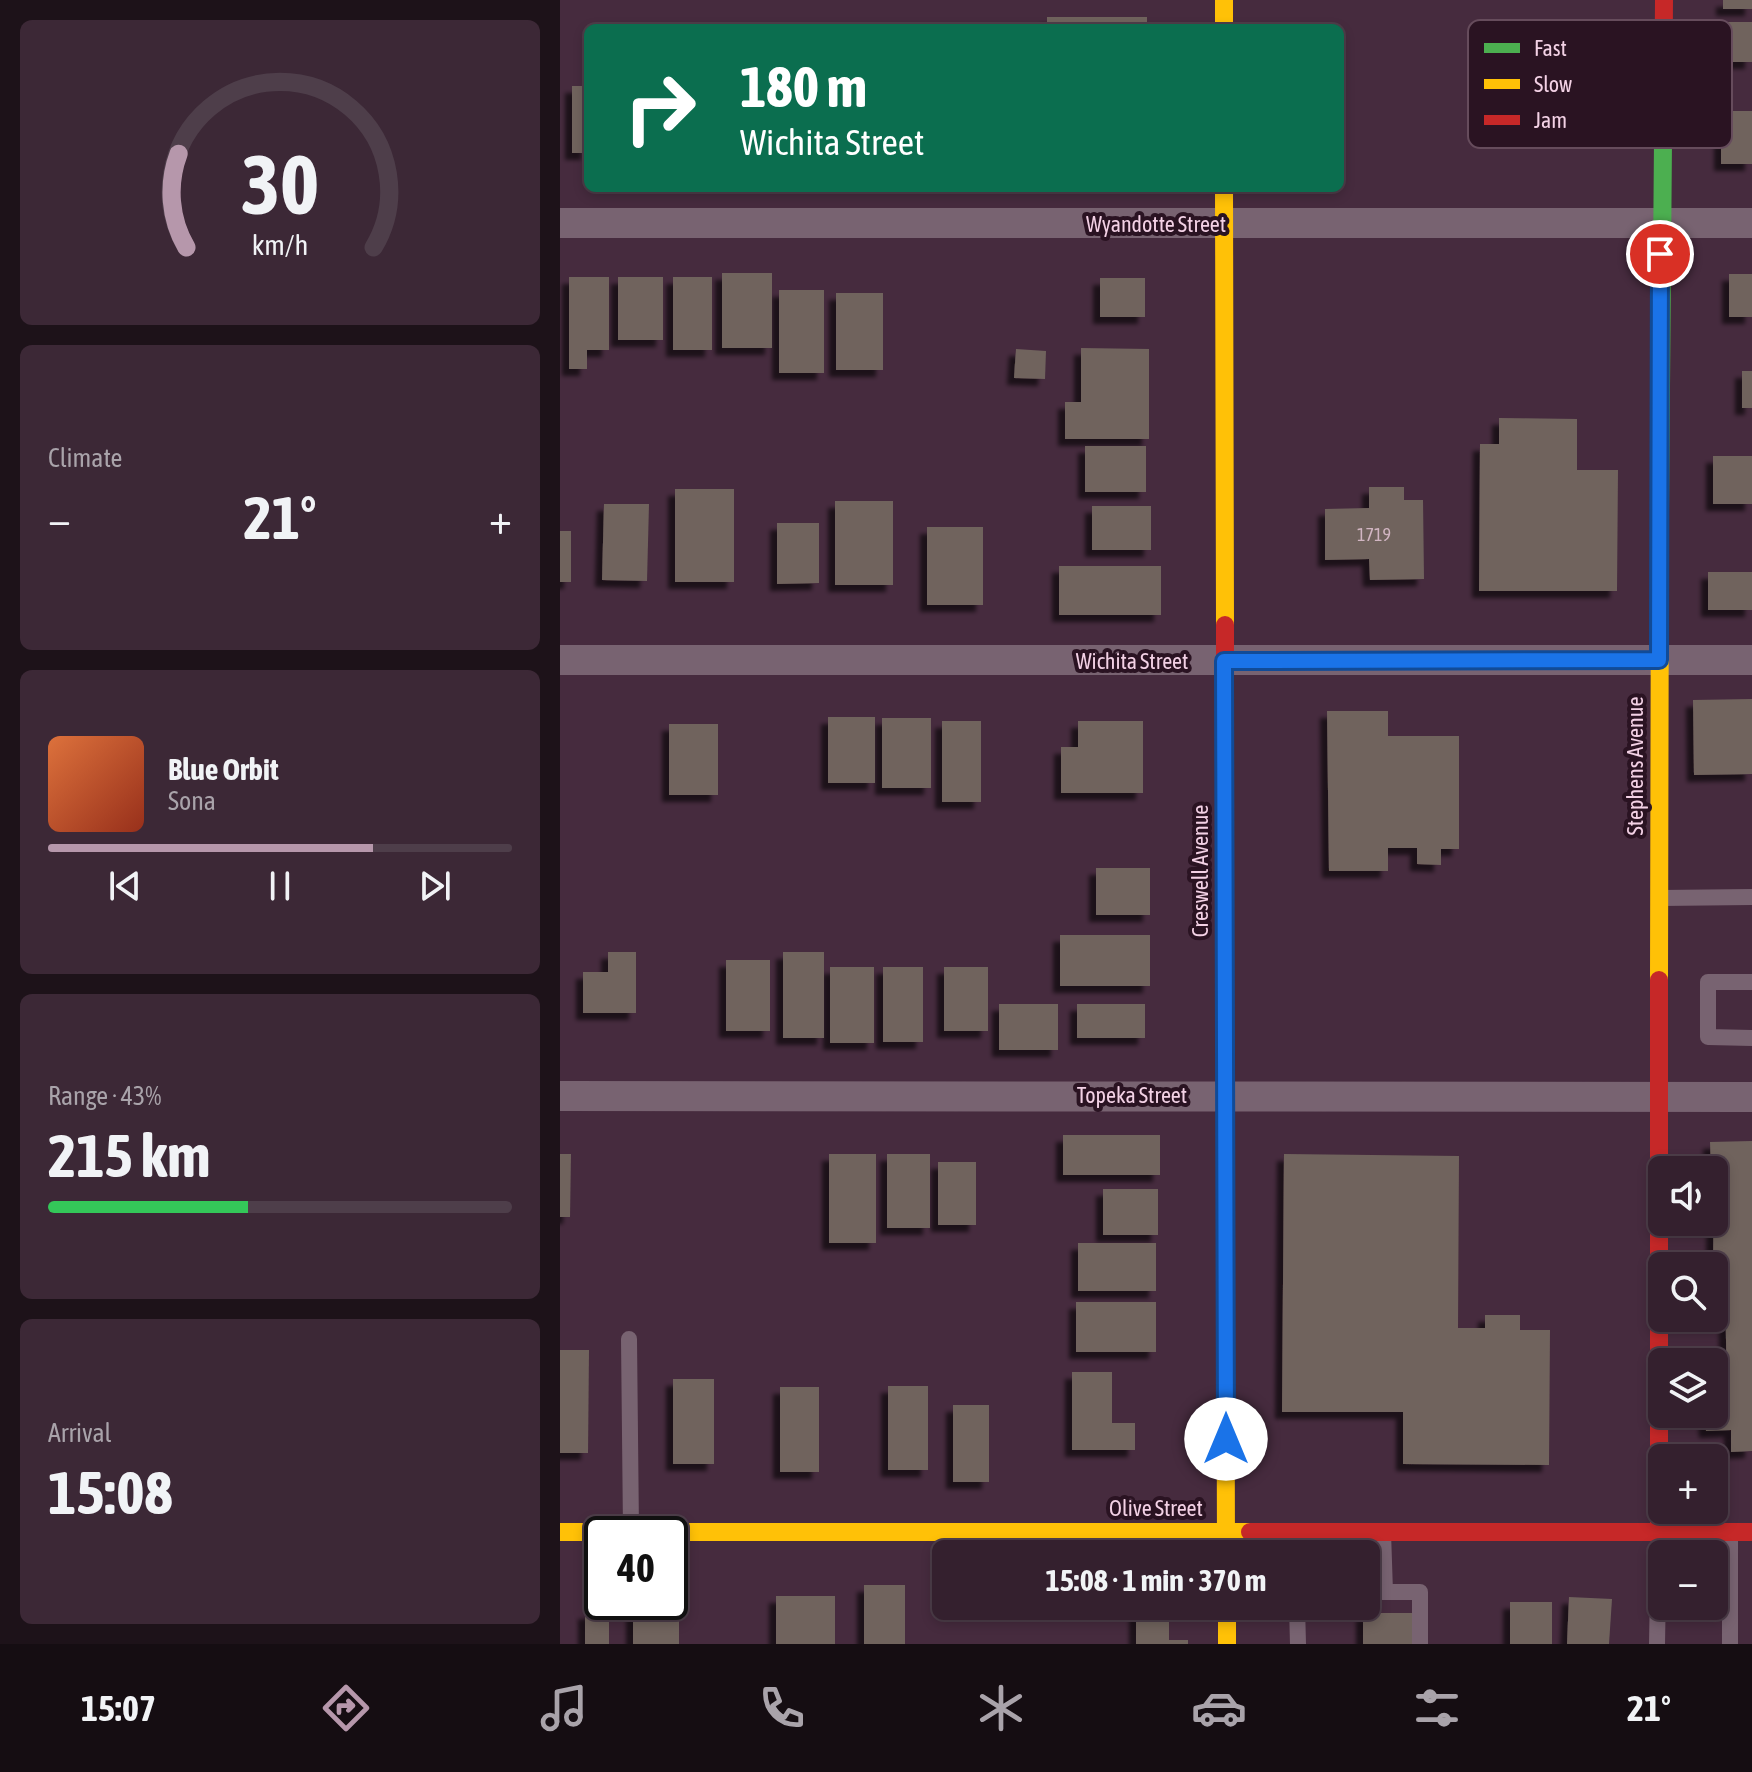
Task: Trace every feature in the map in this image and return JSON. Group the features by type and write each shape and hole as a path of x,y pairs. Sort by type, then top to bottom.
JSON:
{"street":[{"path":"1224,0 1224,24"},
{"name":"Stephens Avenue","path":"1664,0 1664,20"},
{"name":"Stephens Avenue","path":"1659,1531 1661,148"},
{"name":"Creswell Avenue","path":"1224,192 1226,1540"},
{"name":"Wyandotte Street","path":"560,223 1752,223"},
{"name":"Wichita Street","path":"560,660 1752,660"},
{"name":"Topeka Street","path":"560,1096 1752,1097"},
{"name":"Olive Street","path":"560,1532 584,1532"},
{"name":"Olive Street","path":"688,1532 1752,1532"},
{"path":"1227,1620 1227,1644"}],"lane":[{"path":"1659,898 1752,897"},
{"path":"1752,982 1708,982 1708,1037 1752,1038"},
{"path":"629,1339 631,1516"},
{"path":"1657,1644 1659,1531"},
{"path":"1383,1532 1385,1592"},
{"path":"1730,1532 1730,1644"},
{"path":"1380,1592 1420,1592 1420,1644"},
{"path":"1297,1620 1298,1644"}],"building":[{"path":"1723,0 1752,0 1752,9 1723,9"},
{"path":"1047,17 1147,17 1147,24 1047,24"},
{"path":"1732,22 1752,22 1752,62 1732,62"},
{"path":"572,86 584,86 584,153 572,153"},
{"path":"1732,111 1752,111 1752,164 1721,164 1721,148 1732,148"},
{"path":"722,273 772,273 772,348 722,348"},
{"path":"1729,274 1752,274 1752,317 1729,317"},
{"path":"569,277 609,277 609,350 587,350 587,369 569,369"},
{"path":"618,277 663,277 663,340 618,340"},
{"path":"673,277 712,277 712,350 673,350"},
{"path":"1100,278 1145,278 1145,317 1100,317"},
{"path":"779,290 824,290 824,373 779,373"},
{"path":"836,293 883,293 883,370 836,370"},
{"path":"1081,348 1149,349 1149,439 1065,439 1065,402 1081,402"},
{"path":"1016,349 1046,351 1045,379 1014,378"},
{"path":"1742,371 1752,371 1752,408 1742,408"},
{"path":"1499,418 1577,419 1577,470 1618,470 1617,591 1479,591 1480,444 1499,444"},
{"path":"1085,446 1146,446 1146,492 1085,492"},
{"path":"1713,456 1752,456 1752,504 1713,504"},
{"path":"1369,487 1404,487 1404,500 1423,500 1424,579 1370,580 1369,559 1325,560 1325,509 1369,508"},
{"path":"675,489 734,489 734,582 675,582"},
{"path":"835,501 893,501 893,585 835,585"},
{"path":"604,504 649,504 647,581 602,580"},
{"path":"1092,506 1151,506 1151,550 1092,550"},
{"path":"777,523 819,523 819,583 777,584"},
{"path":"927,527 983,527 983,605 927,605"},
{"path":"560,531 571,531 571,582 560,582"},
{"path":"1059,566 1161,566 1161,615 1059,615"},
{"path":"1708,572 1752,572 1752,610 1708,610"},
{"path":"1752,699 1752,774 1694,775 1693,700"},
{"path":"1327,711 1388,711 1388,736 1459,736 1459,849 1441,849 1441,865 1417,864 1417,848 1388,848 1388,871 1329,871"},
{"path":"828,717 875,717 875,783 828,783"},
{"path":"882,718 931,718 931,788 882,788"},
{"path":"942,721 981,721 981,802 942,802"},
{"path":"1078,721 1143,721 1143,793 1061,793 1061,747 1078,747"},
{"path":"669,724 718,724 718,795 669,795"},
{"path":"1096,868 1150,868 1150,915 1096,915"},
{"path":"1060,935 1150,935 1150,986 1060,986"},
{"path":"608,952 636,952 636,1013 583,1013 583,972 608,972"},
{"path":"783,952 824,952 824,1038 783,1038"},
{"path":"726,960 770,960 770,1031 726,1031"},
{"path":"830,967 874,967 874,1043 830,1043"},
{"path":"883,967 923,967 923,1042 883,1042"},
{"path":"944,967 988,967 988,1031 944,1031"},
{"path":"999,1004 1058,1004 1058,1050 999,1050"},
{"path":"1077,1004 1145,1004 1145,1038 1077,1038"},
{"path":"1063,1135 1160,1135 1160,1175 1063,1175"},
{"path":"1752,1141 1752,1451 1731,1452 1731,1430 1706,1431 1706,1428 1728,1428 1728,1252 1713,1252 1713,1236 1728,1236 1728,1156 1710,1156 1710,1142"},
{"path":"560,1154 571,1154 570,1217 560,1217"},
{"path":"829,1154 876,1154 876,1243 829,1243"},
{"path":"887,1154 930,1154 930,1228 887,1228"},
{"path":"1284,1154 1459,1156 1458,1328 1485,1328 1485,1315 1520,1315 1520,1330 1550,1330 1549,1465 1403,1464 1403,1412 1282,1412"},
{"path":"938,1162 976,1162 976,1225 938,1225"},
{"path":"1103,1189 1158,1189 1158,1235 1103,1235"},
{"path":"1078,1243 1156,1243 1156,1291 1078,1291"},
{"path":"1076,1302 1156,1302 1156,1352 1076,1352"},
{"path":"560,1350 589,1350 588,1453 560,1453"},
{"path":"1072,1372 1112,1372 1112,1423 1135,1423 1135,1450 1072,1450"},
{"path":"673,1379 714,1379 714,1464 673,1464"},
{"path":"888,1386 928,1386 928,1470 888,1470"},
{"path":"780,1387 819,1387 819,1472 780,1472"},
{"path":"953,1405 989,1405 989,1482 953,1482"},
{"path":"864,1585 905,1585 905,1644 864,1644"},
{"path":"776,1596 835,1596 835,1644 776,1644"},
{"path":"1569,1597 1612,1599 1609,1644 1567,1644"},
{"path":"1510,1602 1552,1602 1552,1644 1510,1644"},
{"path":"1380,1613 1414,1613 1414,1644 1363,1644 1363,1620 1380,1620"},
{"path":"585,1620 609,1620 609,1644 585,1644"},
{"path":"633,1620 679,1620 679,1644 633,1644"},
{"path":"1136,1620 1169,1620 1169,1640 1188,1640 1188,1644 1136,1644"}],"traffic: fast":[{"path":"1660,511 1663,148"}],"traffic: slow":[{"path":"1224,0 1224,24"},
{"path":"1224,192 1225,625"},
{"path":"1659,980 1660,511"},
{"path":"1225,1142 1226,1540"},
{"path":"560,1532 1250,1532"},
{"path":"1227,1620 1227,1644"}],"traffic: jam":[{"path":"1664,0 1664,20"},
{"path":"1225,625 1225,1142"},
{"path":"1659,980 1659,1531"},
{"path":"1250,1532 1752,1532"}],"route":[{"path":"1226,1439 1224,661 1659,660 1660,254"}]}
